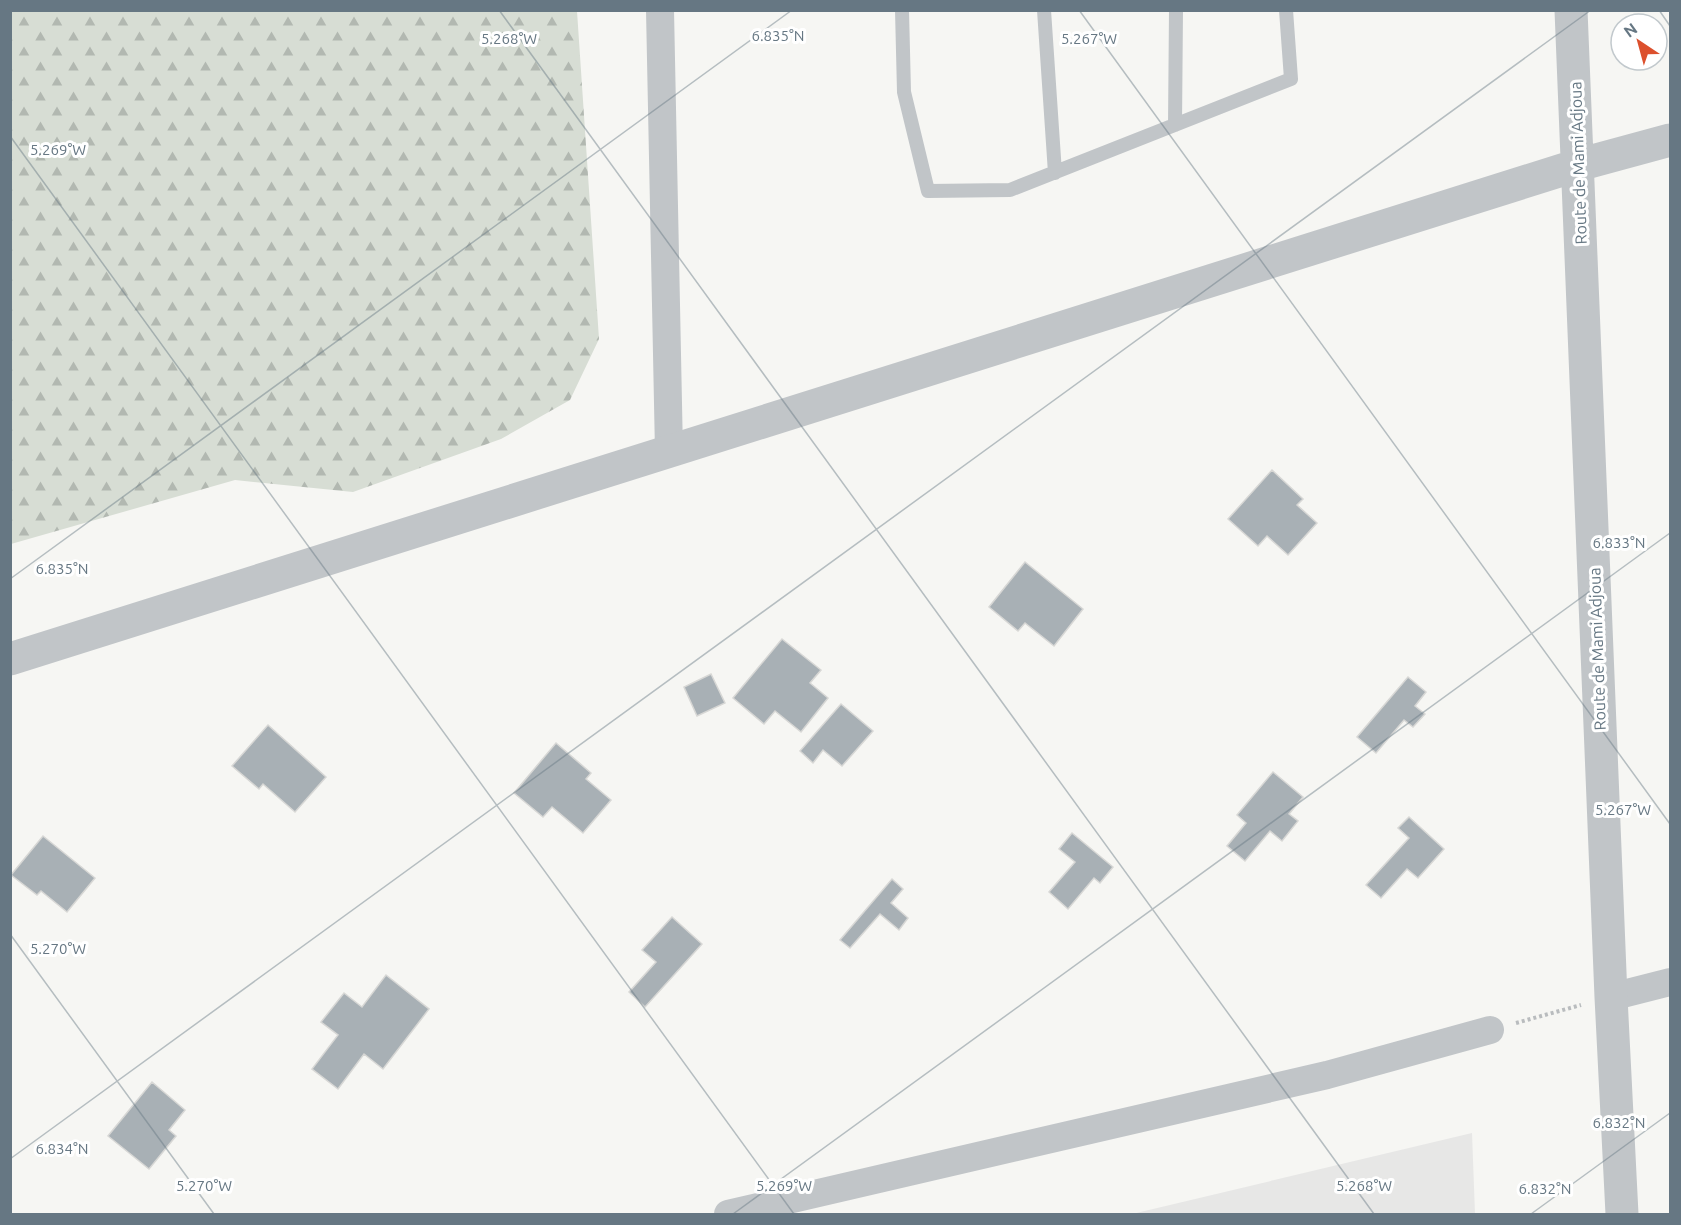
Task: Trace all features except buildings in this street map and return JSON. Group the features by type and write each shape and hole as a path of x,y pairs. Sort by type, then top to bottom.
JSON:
{"street":[{"path":"660,10 669,452"},
{"name":"Route de Mami Adjoua","path":"1571,10 1622,1215"},
{"path":"10,659 1578,165 1671,140"},
{"path":"1611,997 1671,982"},
{"path":"728,1215 1327,1075 1490,1030"}],"lane":[{"path":"902,10 904,92 928,191 1010,190 1291,79 1286,10"},
{"path":"1044,10 1054,173"},
{"path":"1175,125 1176,10"}],"path":[{"path":"1490,1030 1611,997"}],"shaded area":[{"path":"1472,1133 1475,1214 1132,1214"}],"green space":[{"path":"11,10 577,11 599,339 570,400 501,439 353,492 235,480 11,544"}]}
